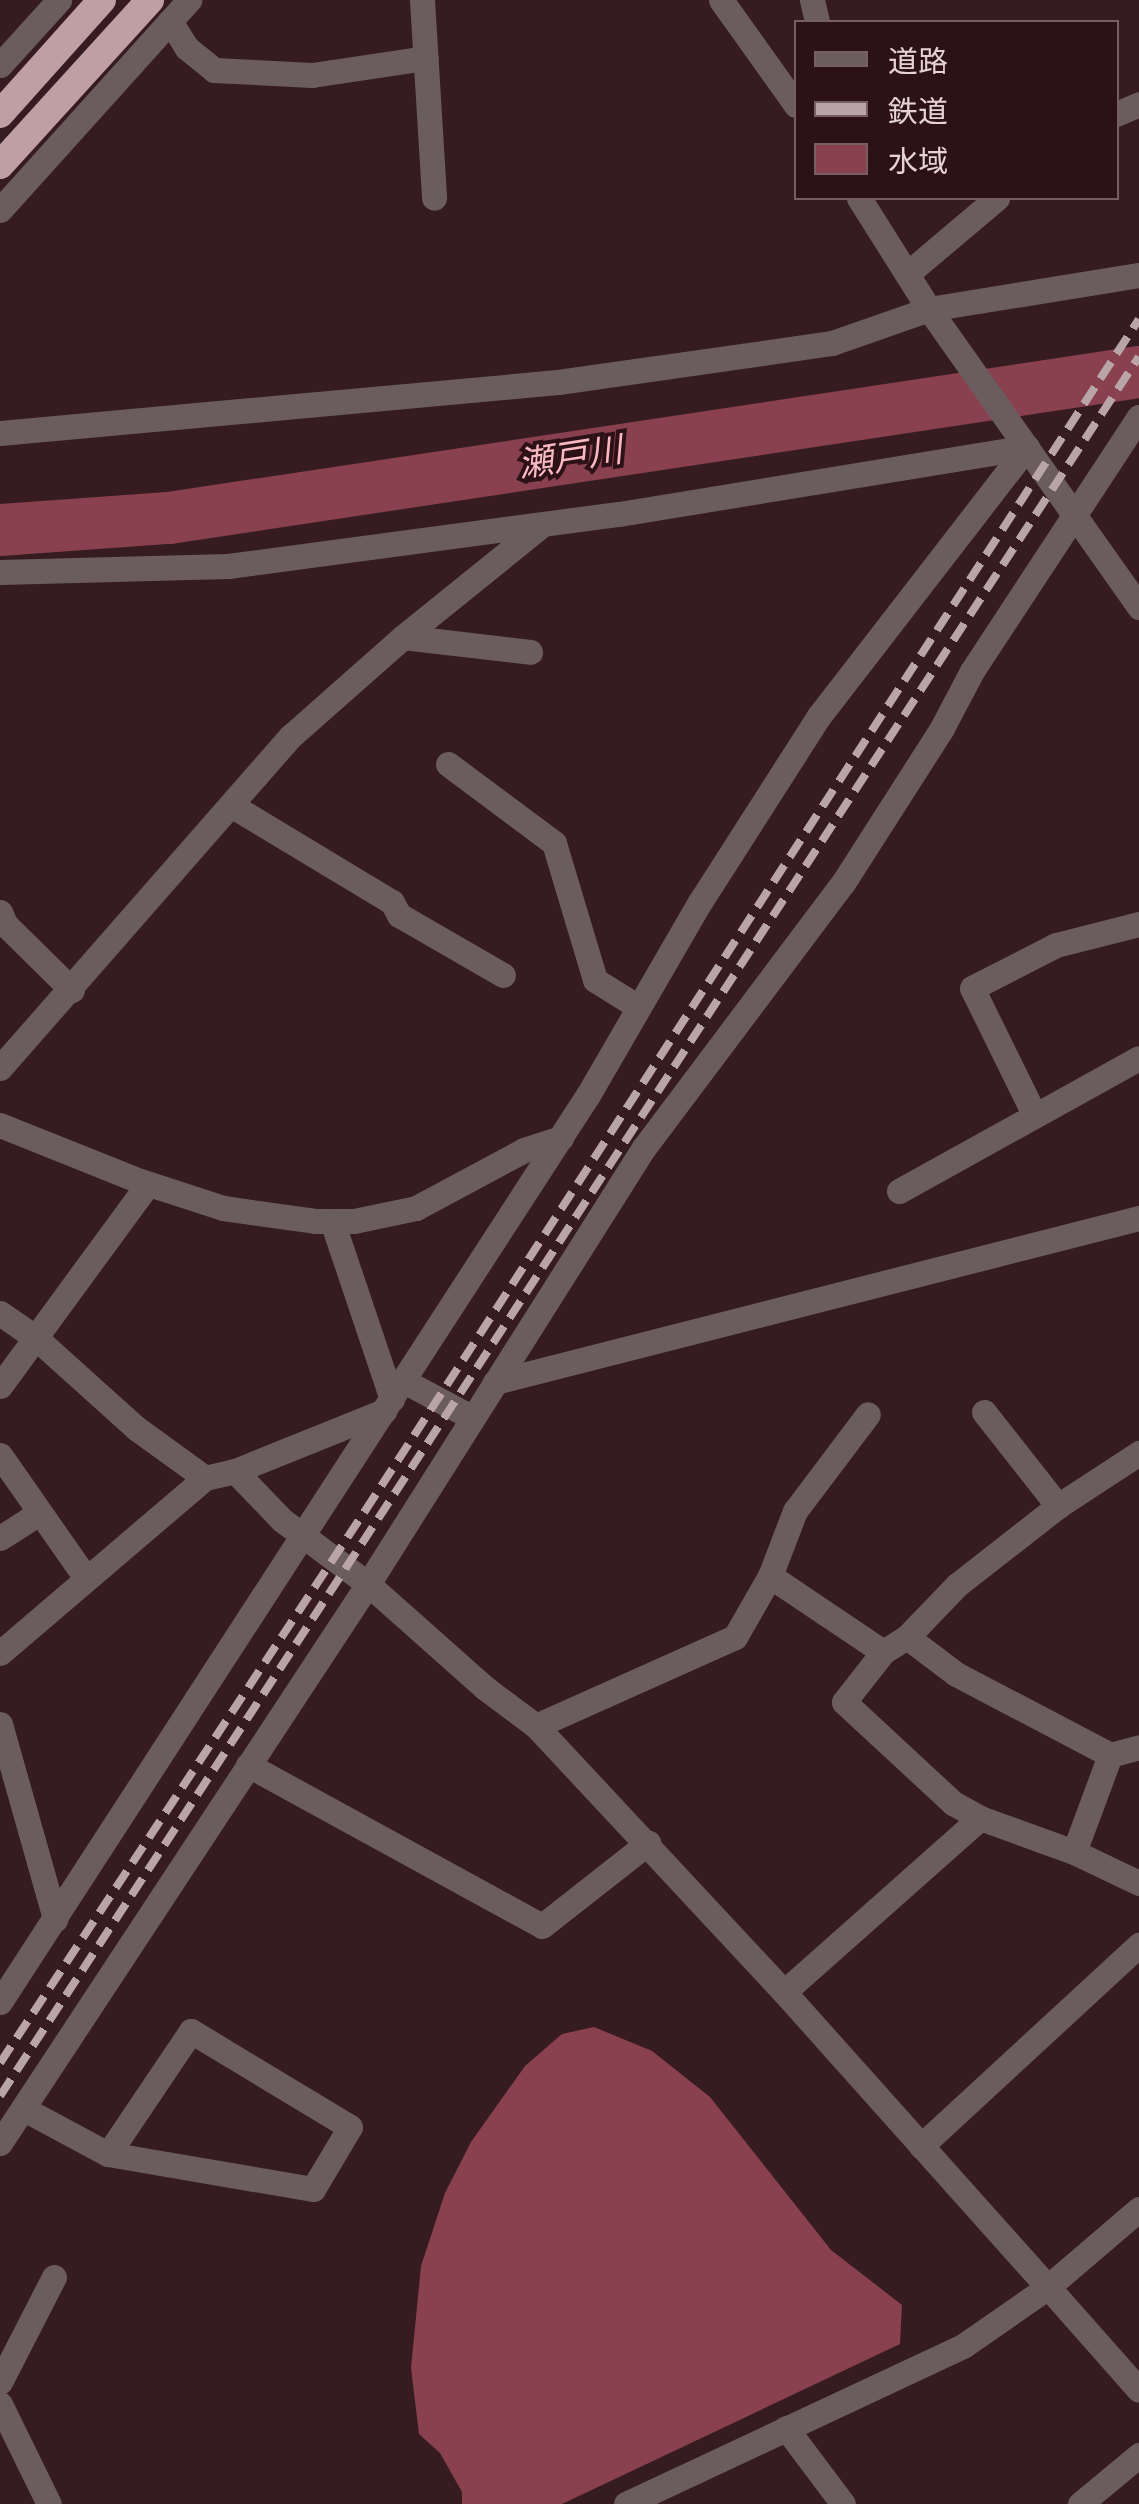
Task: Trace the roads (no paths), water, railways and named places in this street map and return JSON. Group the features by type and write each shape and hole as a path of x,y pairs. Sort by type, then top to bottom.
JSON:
{"highway":[{"path":"0,114 102,0"},
{"path":"0,165 150,0"}],"street":[{"path":"0,65 59,0"},
{"path":"0,210 189,0"},
{"path":"422,0 434,198"},
{"path":"722,0 794,102"},
{"path":"170,21 187,48 214,70 312,75 426,58"},
{"path":"860,200 929,309 1139,606"},
{"path":"907,274 995,200"},
{"path":"0,432 558,382 832,343 929,309 1138,274"},
{"path":"0,2143 368,1584 643,1149 843,882 1074,516 1136,425"},
{"path":"0,572 228,566 542,525 1027,447"},
{"path":"0,2002 561,1138 637,1006 819,716 1027,447"},
{"path":"0,1068 291,736 403,636 542,525"},
{"path":"403,636 530,652"},
{"path":"448,764 554,843 596,980 637,1006"},
{"path":"231,805 392,902 399,914 503,975"},
{"path":"0,912 4,924 72,990"},
{"path":"1034,1114 972,988 1056,945 1139,924"},
{"path":"899,1191 1139,1058"},
{"path":"0,1125 148,1184 223,1208 332,1221 416,1208 524,1150 561,1138"},
{"path":"0,1386 148,1184"},
{"path":"495,1382 1139,1218"},
{"path":"332,1221 393,1397"},
{"path":"0,1313 36,1338 136,1428 206,1478"},
{"path":"0,1653 206,1478 235,1471 393,1397 473,1418"},
{"path":"984,1412 1058,1506"},
{"path":"536,1726 735,1637 770,1576 795,1511 868,1414"},
{"path":"1139,1453 1058,1506 957,1585 906,1636 883,1652 844,1702 953,1803 980,1818 1074,1852 1139,1883"},
{"path":"0,1455 85,1577"},
{"path":"235,1471 301,1536 368,1584 456,1658 484,1688 536,1726 784,1992 1139,2390"},
{"path":"0,1538 39,1513"},
{"path":"770,1576 883,1652"},
{"path":"906,1636 956,1674 1110,1755 1139,1747"},
{"path":"0,1724 10,1801 56,1919"},
{"path":"1074,1852 1110,1755"},
{"path":"248,1765 542,1926 648,1844"},
{"path":"784,1992 980,1818"},
{"path":"921,2146 1139,1945"},
{"path":"24,2108 108,2154 313,2189 350,2127 192,2030 108,2154"},
{"path":"626,2504 963,2346 1048,2287 1139,2209"},
{"path":"0,2382 54,2277"},
{"path":"0,2404 49,2504"},
{"path":"786,2428 843,2504"},
{"path":"1080,2504 1139,2455"}],"water":[{"path":"594,2027 652,2051 710,2097 831,2250 902,2305 900,2344 562,2504 462,2504 462,2492 440,2453 419,2434 411,2368 421,2266 445,2193 471,2142 525,2066 562,2034"}],"waterway":[{"name":"瀬戸川","path":"0,530 169,518 1139,372"}],"railway":[{"path":"0,2063 365,1511 1139,319"},
{"path":"0,2096 1139,357"}]}
